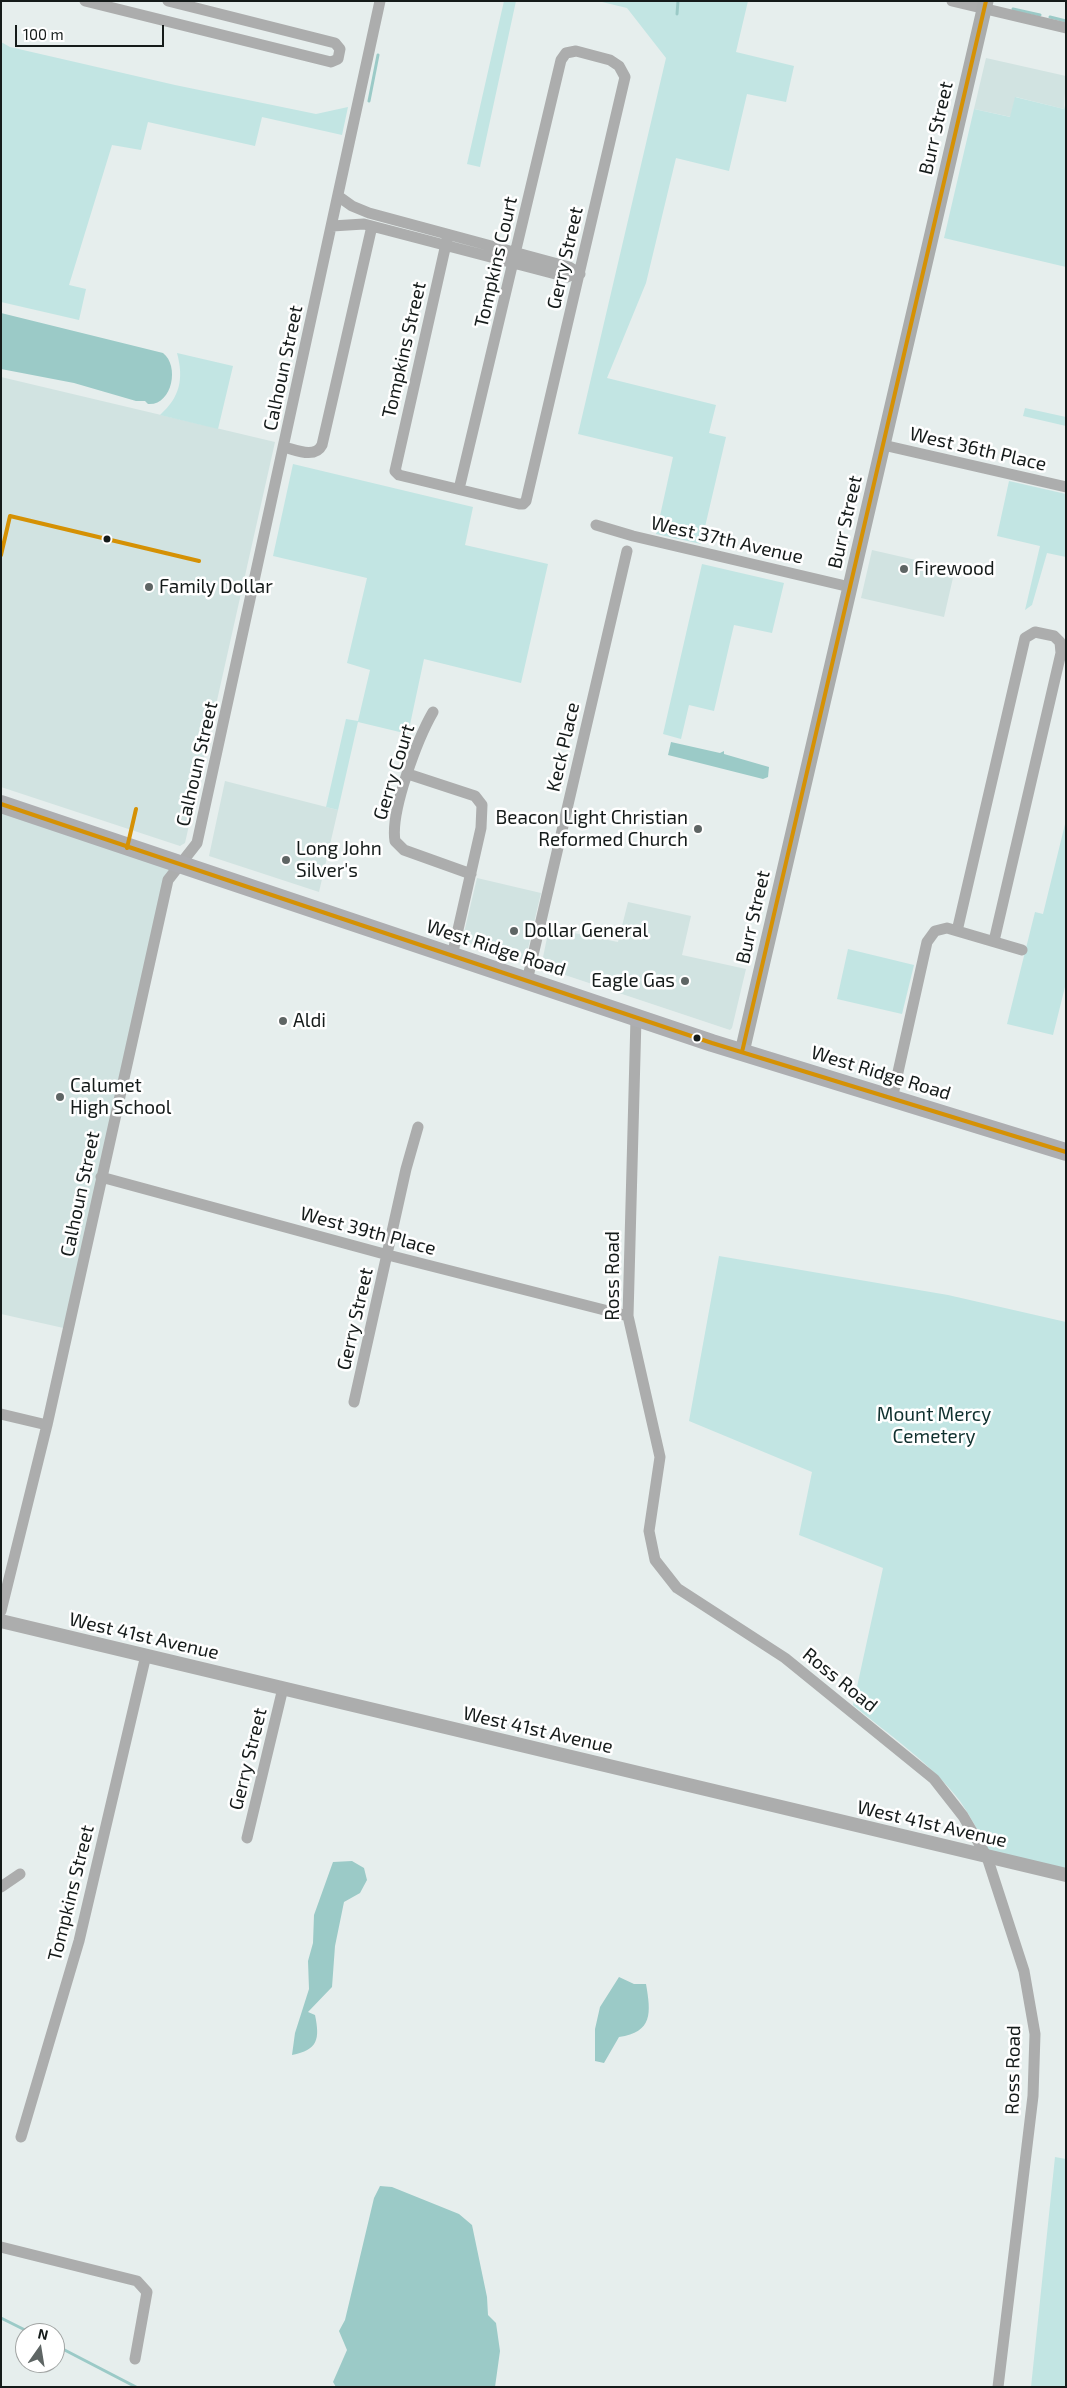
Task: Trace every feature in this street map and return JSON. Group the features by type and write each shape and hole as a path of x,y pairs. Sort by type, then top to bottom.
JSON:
{"main road":[{"name":"Burr Street","path":"742,1052 985,5"},
{"name":"West Ridge Road","path":"1,804 180,866 636,1018 1066,1152"}],"street":[{"path":"84,1 331,62 340,56 340,49 335,43 168,1"},
{"name":"Calhoun Street","path":"1,1611 47,1425 168,880 197,843 380,1"},
{"path":"952,1 985,5 1066,28"},
{"name":"Tompkins Court","path":"459,489 560,62 566,53 576,51"},
{"name":"Gerry Street","path":"459,489 523,504 526,501 577,273 625,77 619,66 610,60 576,51"},
{"path":"338,196 369,214 447,240 515,258 569,267 577,273"},
{"path":"332,226 355,223 447,240"},
{"path":"284,447 310,452 318,451 324,441 372,226"},
{"name":"Tompkins Street","path":"447,240 396,473 459,489"},
{"name":"West 36th Place","path":"883,445 1066,487"},
{"name":"West 37th Avenue","path":"596,525 633,536 850,587"},
{"name":"Keck Place","path":"527,981 627,551"},
{"path":"956,931 1025,638 1035,632 1052,635 1060,642 1061,656 994,941"},
{"name":"Gerry Court","path":"432,712 418,740 408,774 394,826 396,844 404,850 471,874"},
{"path":"408,774 470,794 480,801 482,824 452,956"},
{"path":"892,1099 928,939 939,929 956,931 1022,950"},
{"name":"Ross Road","path":"636,1018 628,1316 660,1457 649,1531 655,1560 676,1588 785,1658 934,1779 962,1816 987,1857 1024,1971 1035,2034 1033,2096 998,2387"},
{"name":"Gerry Street","path":"354,1402 406,1169 418,1127"},
{"name":"West 39th Place","path":"101,1177 388,1255 628,1316"},
{"path":"1,1414 47,1425"},
{"name":"West 41st Avenue","path":"1,1621 1066,1875"},
{"name":"Tompkins Street","path":"22,2137 79,1941 146,1655"},
{"name":"Gerry Street","path":"247,1838 283,1688"},
{"path":"1,1887 20,1874"},
{"path":"1,2247 136,2281 147,2292 135,2359"}],"shaded area":[{"path":"986,58 1066,76 1064,109 1016,97 1011,117 974,109"},
{"path":"1,313 163,353 171,367 171,384 168,392 163,399 156,403 148,404 145,401 136,401 74,383 1,369"},
{"path":"1,377 275,442 185,843 180,846 1,787"},
{"path":"872,550 955,569 944,617 861,598"},
{"path":"671,742 720,753 724,751 724,754 769,767 768,777 763,779 668,755"},
{"path":"225,781 338,810 319,892 209,856"},
{"name":"Calumet High School","path":"1,803 180,866 168,880 68,1329 1,1314"},
{"path":"477,878 541,893 526,957 521,960 462,941"},
{"path":"628,902 691,916 682,955 746,969 730,1030 541,967 549,928 618,942"},
{"path":"352,1861 364,1868 367,1880 360,1893 344,1902 335,1946 332,1987 308,2012 315,2015 317,2037 315,2042 307,2050 292,2055 295,2033 309,1989 308,1961 313,1943 314,1915 333,1862"},
{"path":"619,1977 634,1984 646,1984 649,2004 647,2020 638,2031 619,2037 604,2063 595,2061 595,2029 600,2007"},
{"path":"380,2186 392,2187 459,2214 472,2225 487,2297 488,2315 496,2323 500,2351 495,2387 336,2387 333,2382 347,2350 339,2331 345,2320 374,2198"}],"green space":[{"path":"504,1 516,1 480,167 467,164"},
{"path":"598,1 748,1 736,52 794,66 786,102 747,94 729,171 676,158 646,283 607,378 716,405 709,433 726,437 701,544 656,534 673,457 578,434 666,58 627,8"},
{"path":"1,42 10,47 175,85 316,114 348,107 342,135 262,117 255,146 148,122 141,150 112,145 69,285 86,289 79,320 1,302"},
{"path":"1015,97 1064,109 1066,101 1066,267 944,238 974,109 1010,117"},
{"path":"177,353 233,366 218,429 160,415 172,401 179,387 180,371"},
{"path":"1025,408 1066,417 1066,426 1023,416"},
{"path":"293,464 473,507 465,545 548,564 521,683 424,659 408,734 358,722 338,810 326,807 346,719 358,721 370,670 347,663 367,578 273,556"},
{"path":"1009,481 1066,494 1066,557 1047,553 1032,605 1025,610 1040,546 997,536"},
{"path":"702,564 784,583 772,633 734,625 714,711 689,705 681,739 663,734"},
{"path":"1066,820 1066,983 1053,1035 1007,1024 1035,912 1043,914"},
{"path":"848,949 914,965 902,1014 837,999"},
{"name":"Mount Mercy Cemetery","path":"719,1256 948,1295 1066,1322 1066,1873 988,1851 968,1813 949,1787 923,1762 853,1705 883,1568 799,1535 812,1472 689,1421"},
{"path":"1055,2157 1066,2159 1066,2387 1031,2387"}],"waterway":[{"path":"677,14 678,1"},
{"path":"1013,9 1040,15"},
{"path":"1050,17 1066,21"},
{"path":"369,101 378,55"},
{"path":"1,2318 15,2325"},
{"path":"65,2350 136,2387"}],"transit line":[{"path":"742,1052 986,1"},
{"path":"1,555 10,516 199,561"},
{"path":"1,804 712,1043 1066,1152"},
{"path":"127,848 136,809"}],"place":[{"name":"Firewood","path":"904,569"},
{"name":"Family Dollar","path":"149,587"},
{"name":"Beacon Light Christian Reformed Church","path":"698,829"},
{"name":"Long John Silver's","path":"286,860"},
{"name":"Dollar General","path":"514,931"},
{"name":"Eagle Gas","path":"685,981"},
{"name":"Aldi","path":"283,1021"},
{"name":"Calumet High School","path":"60,1097"}]}
